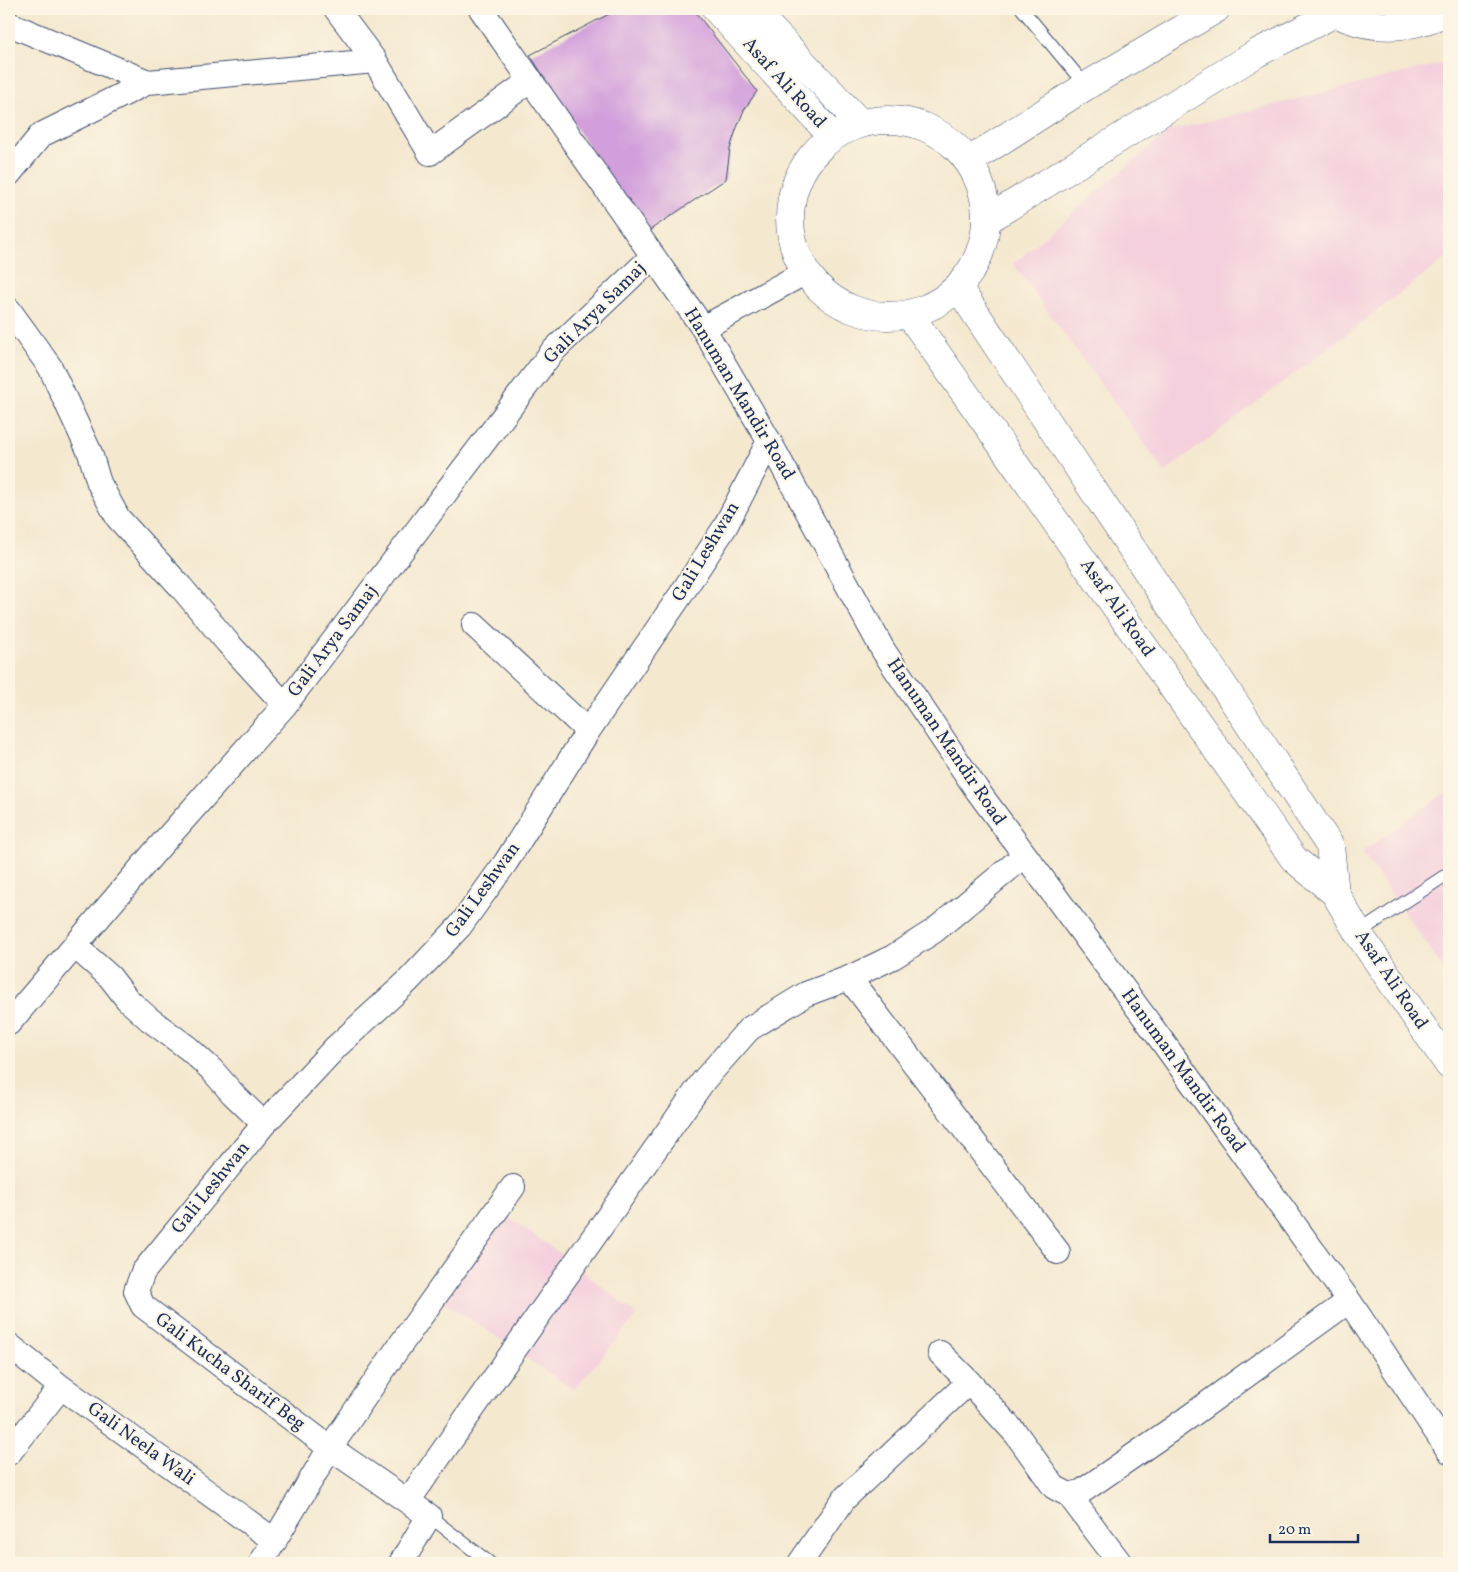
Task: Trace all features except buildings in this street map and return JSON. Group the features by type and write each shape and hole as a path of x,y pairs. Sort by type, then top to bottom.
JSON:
{"main road":[{"name":"Asaf Ali Road","path":"716,9 832,136"},
{"name":"Asaf Ali Road","path":"752,9 860,123"},
{"path":"969,161 1086,86 1216,9"},
{"path":"987,220 1257,53 1332,11 1351,20 1384,26 1418,23 1449,11"},
{"path":"890,119 920,125 948,139 969,161 982,185 987,220 984,240 975,266 958,287 936,304 909,314 880,316 851,309 826,294 806,272 793,244 789,214 795,184 810,157 832,136 860,123 890,119"},
{"name":"Asaf Ali Road","path":"958,287 1330,846 1335,893"},
{"name":"Asaf Ali Road","path":"909,314 1294,859 1335,893 1358,933 1449,1065"}],"street":[{"path":"336,9 375,61 430,152 531,80"},
{"name":"Hanuman Mandir Road","path":"481,9 703,328 769,440 883,650 977,790 1162,1041 1349,1301 1449,1451"},
{"path":"9,24 148,82"},
{"path":"9,174 41,135 148,82 375,61"},
{"name":"Gali Arya Samaj","path":"9,1023 285,705 552,352 653,256"},
{"path":"703,328 806,272"},
{"path":"9,310 50,367 90,453 98,483 118,518 285,705"},
{"name":"Gali Leshwan","path":"136,1291 143,1272 264,1124 336,1047 407,982 460,926 506,862 588,731 725,527 769,440"},
{"path":"474,625 588,731"},
{"path":"408,1501 704,1080 749,1029 806,994 849,978 893,957 934,931 1025,855"},
{"path":"75,946 110,977 127,999 149,1019 188,1048 211,1069 233,1094 264,1124"},
{"path":"849,978 1058,1252"},
{"path":"261,1563 330,1448 396,1351 513,1187"},
{"name":"Gali Kucha Sharif Beg","path":"136,1291 143,1306 330,1448 429,1516"},
{"path":"1069,1495 1081,1492 1175,1427 1349,1301"},
{"name":"Gali Neela Wali","path":"9,1345 61,1387 275,1541"},
{"path":"940,1353 1017,1435 1054,1487 1069,1495 1120,1563"},
{"path":"800,1563 844,1499 969,1382"},
{"path":"9,1453 61,1387"},
{"path":"401,1563 429,1516"}],"lane":[{"path":"1022,9 1086,86"},
{"path":"1358,933 1449,873"},
{"path":"429,1516 490,1563"}],"shaded area":[{"path":"1444,63 1449,70 1449,256 1165,472 1013,264 1168,131"},
{"path":"1449,790 1449,976 1362,852"},
{"path":"504,1214 568,1259 507,1344 441,1300"},
{"path":"578,1267 637,1315 574,1390 521,1354"}]}
